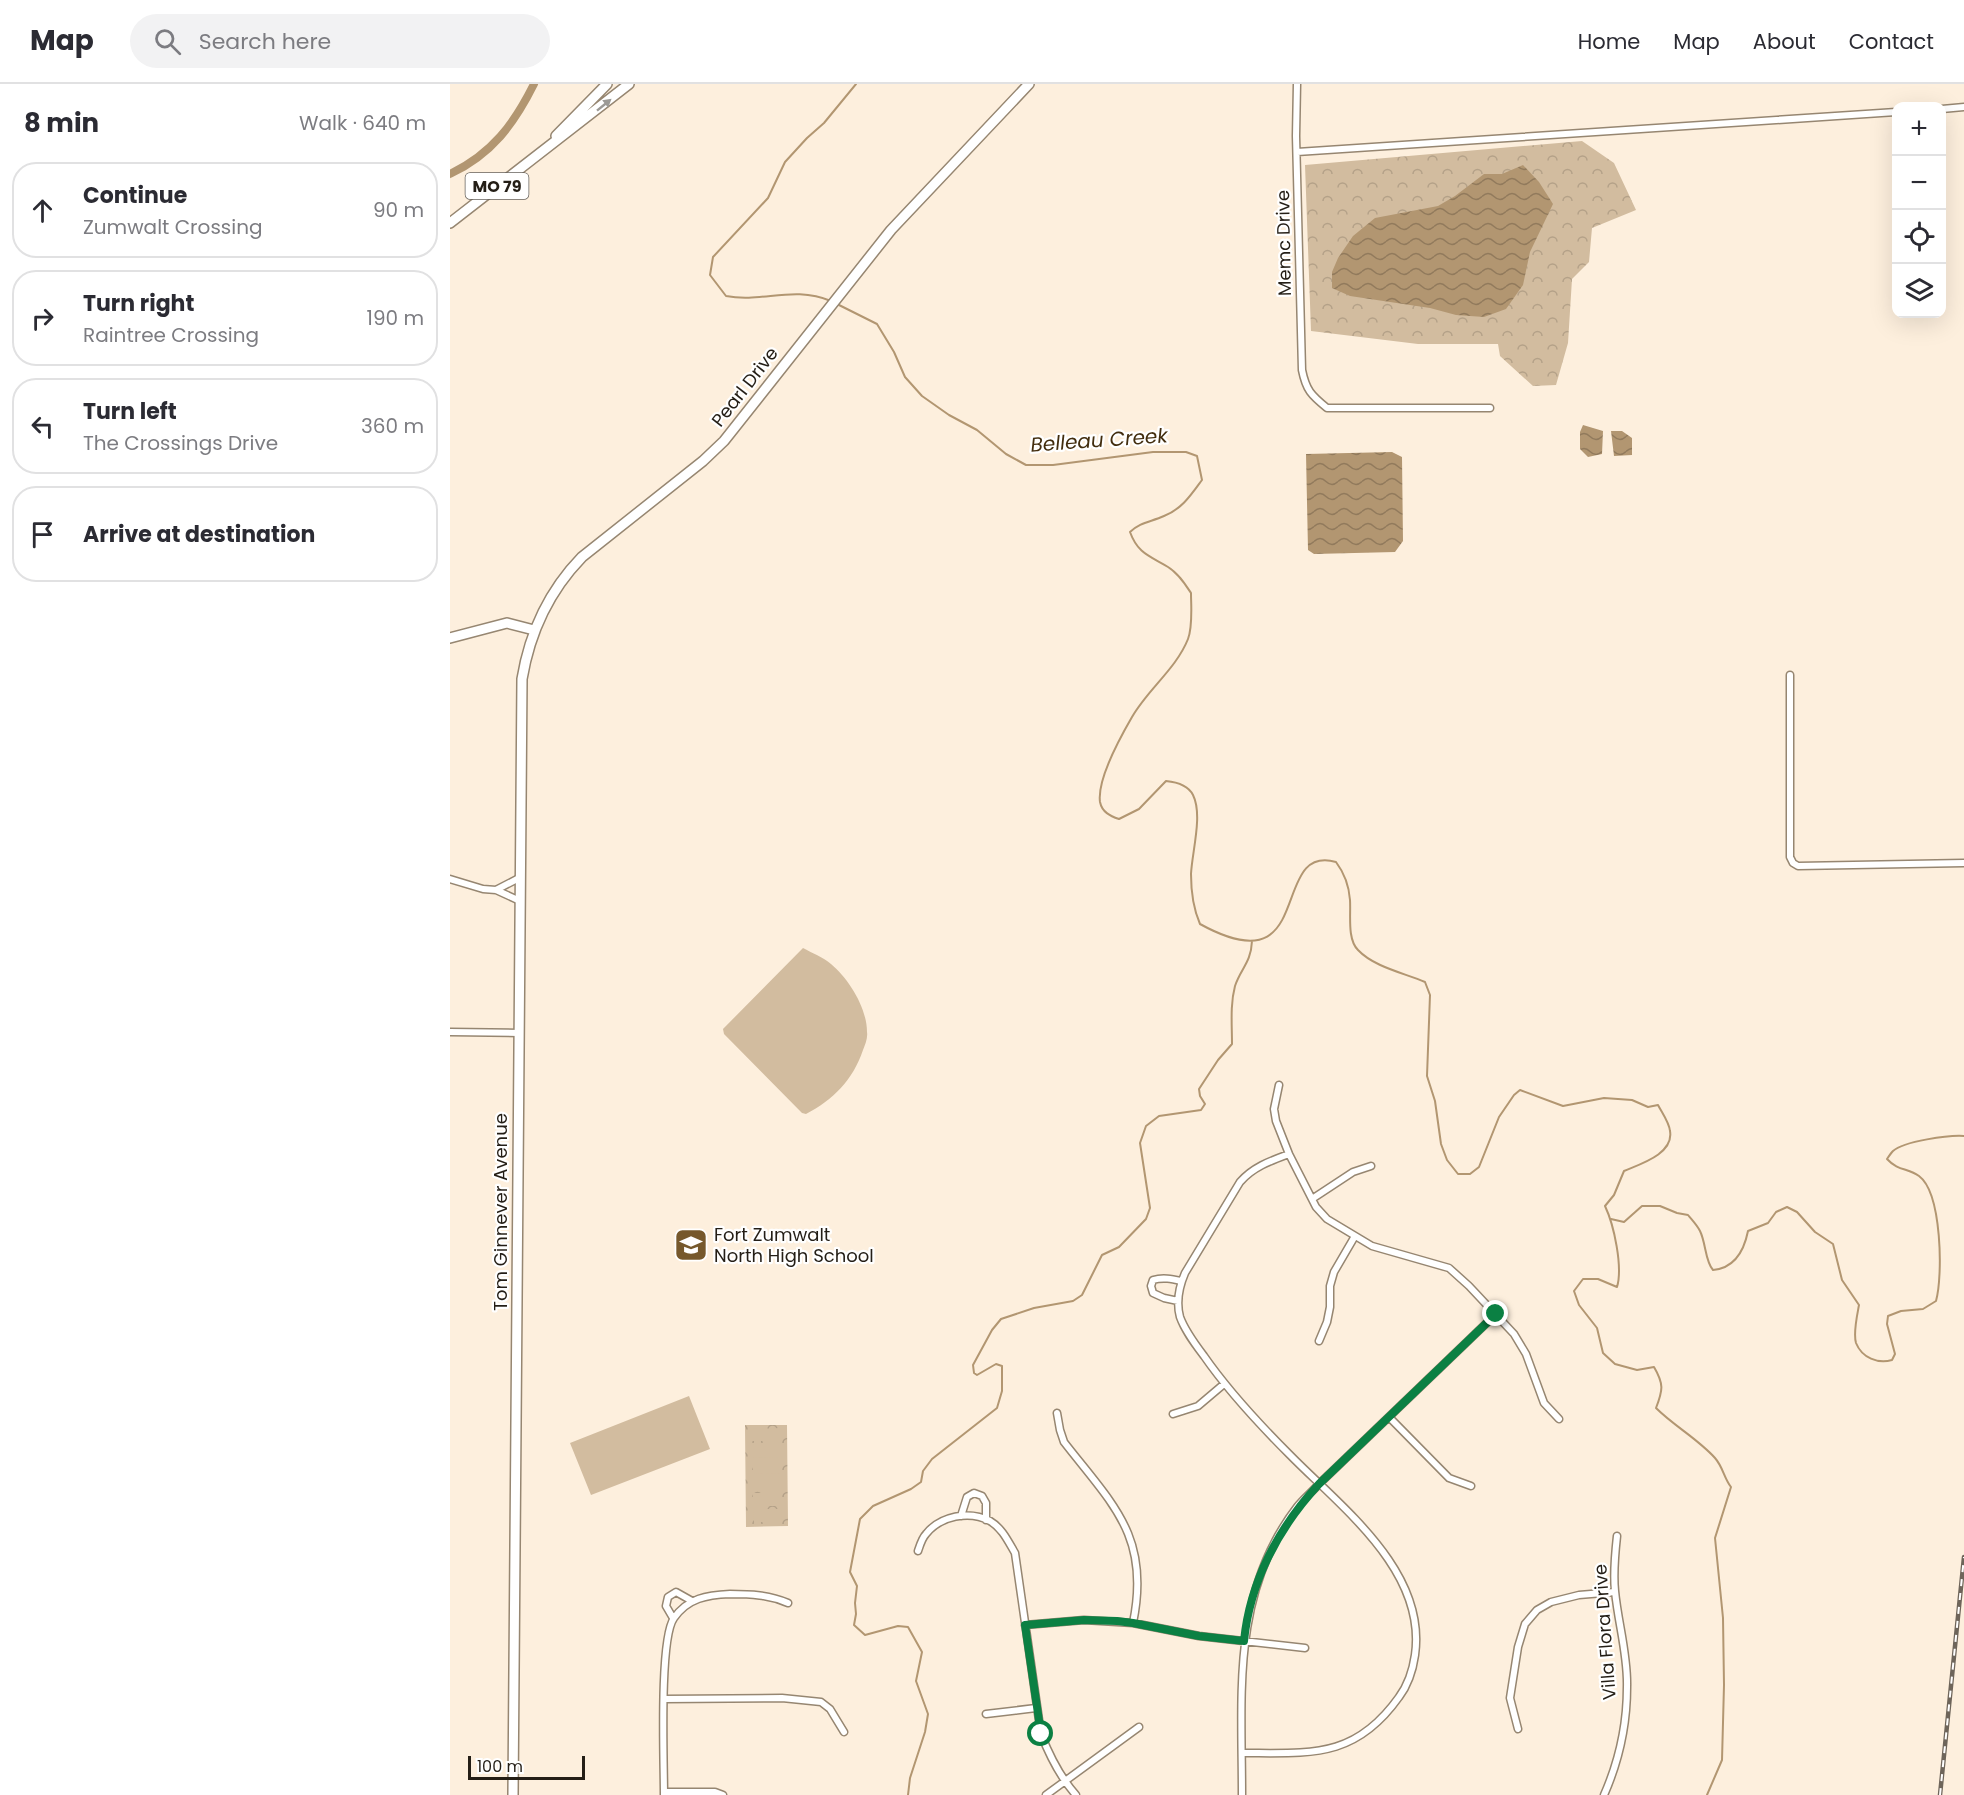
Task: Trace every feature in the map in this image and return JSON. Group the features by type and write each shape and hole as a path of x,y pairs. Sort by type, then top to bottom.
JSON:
{"main road":[{"name":"MO 79","path":"544,149 607,84"},
{"name":"MO 79","path":"450,223 629,84"},
{"name":"Pearl Drive","path":"534,630 546,603 569,570 597,543 703,461 720,445 847,284 909,210 1029,84"},
{"path":"450,638 507,623 534,630"},
{"name":"Tom Ginnever Avenue","path":"513,1795 522,679 534,630"}],"street":[{"name":"Memc Drive","path":"1297,84 1302,370 1305,386 1314,398 1327,408 1490,408"},
{"path":"1946,109 1964,107"},
{"path":"1297,152 1892,112"},
{"path":"1790,675 1790,857 1793,863 1798,866 1964,863"},
{"path":"496,890 521,877"},
{"path":"450,879 483,889 496,890 520,901"},
{"path":"450,1032 519,1033"},
{"path":"1279,1085 1274,1109 1276,1121 1288,1154 1316,1207 1327,1219 1372,1246 1449,1268 1514,1334 1526,1354 1544,1403 1559,1419"},
{"path":"1242,1753 1306,1754 1328,1750 1349,1743 1372,1728 1389,1712 1402,1693 1413,1666 1417,1637 1414,1614 1408,1596 1399,1576 1378,1546 1224,1384 1184,1326 1179,1315 1178,1301 1182,1281 1240,1182 1248,1173 1263,1164 1288,1154"},
{"path":"1312,1199 1353,1172 1371,1166"},
{"path":"1318,1341 1328,1315 1329,1286 1354,1236"},
{"path":"1178,1301 1153,1293 1150,1286 1153,1280 1158,1278 1182,1281"},
{"path":"1242,1795 1244,1641 1257,1582 1269,1554 1297,1507 1496,1314"},
{"path":"1173,1414 1198,1406 1224,1384"},
{"path":"1057,1413 1064,1442 1117,1509 1132,1538 1137,1569 1138,1601 1133,1623"},
{"path":"1389,1417 1449,1478 1471,1486"},
{"path":"961,1516 967,1497 974,1493 982,1496 986,1503 986,1520"},
{"path":"918,1551 924,1535 934,1525 950,1517 975,1516 986,1520 1004,1533 1015,1554 1041,1734 1050,1757 1064,1781 1076,1795"},
{"name":"Villa Flora Drive","path":"1604,1795 1619,1753 1625,1724 1627,1685 1613,1568 1617,1536"},
{"path":"674,1618 666,1606 668,1597 676,1592 692,1601"},
{"path":"1518,1729 1510,1698 1518,1647 1525,1624 1537,1610 1551,1602 1579,1595 1615,1592"},
{"path":"723,1795 716,1792 664,1793 665,1656 668,1629 674,1618 692,1601 708,1595 772,1596 788,1603"},
{"path":"1025,1625 1084,1620 1133,1623 1199,1636 1305,1648"},
{"path":"664,1699 782,1698 821,1702 830,1709 844,1732"},
{"path":"986,1714 1036,1708"},
{"path":"1046,1795 1139,1727"}],"green space":[{"path":"1582,141 1614,163 1636,210 1592,228 1589,262 1572,279 1568,343 1556,385 1533,386 1500,356 1498,344 1418,344 1311,331 1305,165"},
{"path":"803,948 828,962 844,978 856,995 864,1013 867,1034 859,1061 848,1080 833,1096 806,1114 802,1113 724,1034 723,1029"},
{"path":"689,1396 710,1449 591,1495 570,1443"},
{"path":"745,1425 787,1425 788,1526 746,1527"},
{"path":"780,1428 780,1441 752,1441 752,1429"},
{"path":"752,1445 780,1445 780,1457 752,1458"},
{"path":"753,1461 781,1461 781,1473 753,1474"},
{"path":"753,1477 781,1477 781,1490 753,1490"},
{"path":"753,1493 781,1493 781,1506 753,1506"},
{"path":"753,1509 781,1509 782,1522 754,1522"}],"water":[{"path":"1523,165 1539,182 1553,204 1530,252 1523,285 1506,309 1484,317 1456,315 1430,308 1350,296 1332,288 1332,272 1338,258 1353,236 1375,218 1438,206 1484,174 1502,174"},
{"path":"1583,425 1603,431 1602,454 1588,457 1580,449 1580,432"},
{"path":"1611,431 1622,431 1632,438 1632,455 1614,456"},
{"path":"1392,452 1402,457 1403,541 1395,552 1314,554 1308,550 1306,454"}],"waterway":[{"name":"Belleau Creek","path":"450,174 490,147 510,125 534,84"},
{"name":"Belleau Creek","path":"831,301 804,294 740,298 726,296 710,275 713,257 768,198 785,162 824,123 856,84"},
{"name":"Belleau Creek","path":"837,304 877,324 894,352 905,377 922,396 949,415 977,430 1006,454 1026,465 1053,465 1153,452 1186,452 1197,456 1202,480 1186,501 1176,510 1142,524 1130,532 1141,550 1175,572 1191,593 1191,628 1183,650 1139,707 1122,735 1102,782 1100,802 1107,813 1119,819 1139,809 1166,781 1181,785 1191,792 1197,813 1191,887 1200,924 1237,939 1261,939 1277,928 1303,873 1315,862 1336,862 1348,885 1352,940 1358,950 1372,961 1425,982 1430,995 1427,1076 1435,1101 1441,1144 1447,1160 1458,1174 1470,1174 1479,1167 1499,1117 1520,1090 1563,1106 1604,1098 1632,1100 1648,1107 1658,1105 1670,1131 1667,1146 1655,1157 1624,1171 1614,1195 1605,1206 1617,1246 1619,1269 1617,1287 1598,1279 1583,1279 1574,1291 1579,1305 1597,1328 1603,1353 1615,1364 1637,1370 1654,1367 1660,1378 1661,1387 1656,1408 1715,1458 1731,1487 1715,1538 1723,1618 1722,1760 1707,1795"},
{"path":"908,1795 910,1778 925,1732 928,1714 916,1681 922,1652 908,1627 898,1626 865,1635 854,1625 857,1586 850,1572 860,1519 873,1506 921,1482 923,1471 932,1459 997,1408 1002,1391 1002,1366 996,1364 977,1375 974,1373 973,1365 992,1330 1001,1319 1034,1308 1073,1301 1082,1295 1102,1255 1119,1247 1146,1219 1150,1208 1140,1143 1146,1126 1159,1116 1201,1110 1205,1104 1199,1089 1218,1060 1232,1044 1233,993 1250,955 1252,941"},
{"name":"Belleau Creek","path":"1611,1219 1624,1222 1642,1206 1660,1206 1688,1215 1700,1231 1708,1262 1713,1270 1721,1269 1733,1262 1741,1252 1748,1231 1768,1223 1776,1212 1787,1207 1797,1212 1815,1232 1833,1244 1842,1280 1859,1305 1855,1334 1856,1343 1862,1353 1871,1359 1892,1360 1895,1354 1887,1324 1888,1316 1901,1311 1923,1309 1936,1301 1940,1255 1936,1216 1927,1185 1919,1176 1895,1166 1887,1159 1893,1151 1907,1144 1964,1136"}],"railway":[{"path":"1940,1795 1964,1557"}],"place":[{"name":"Fort Zumwalt North High School","path":"691,1245"}],"route":[{"path":"1041,1734 1025,1625 1084,1620 1117,1621 1199,1636 1244,1641 1257,1582 1269,1554 1297,1507 1496,1314"}]}
